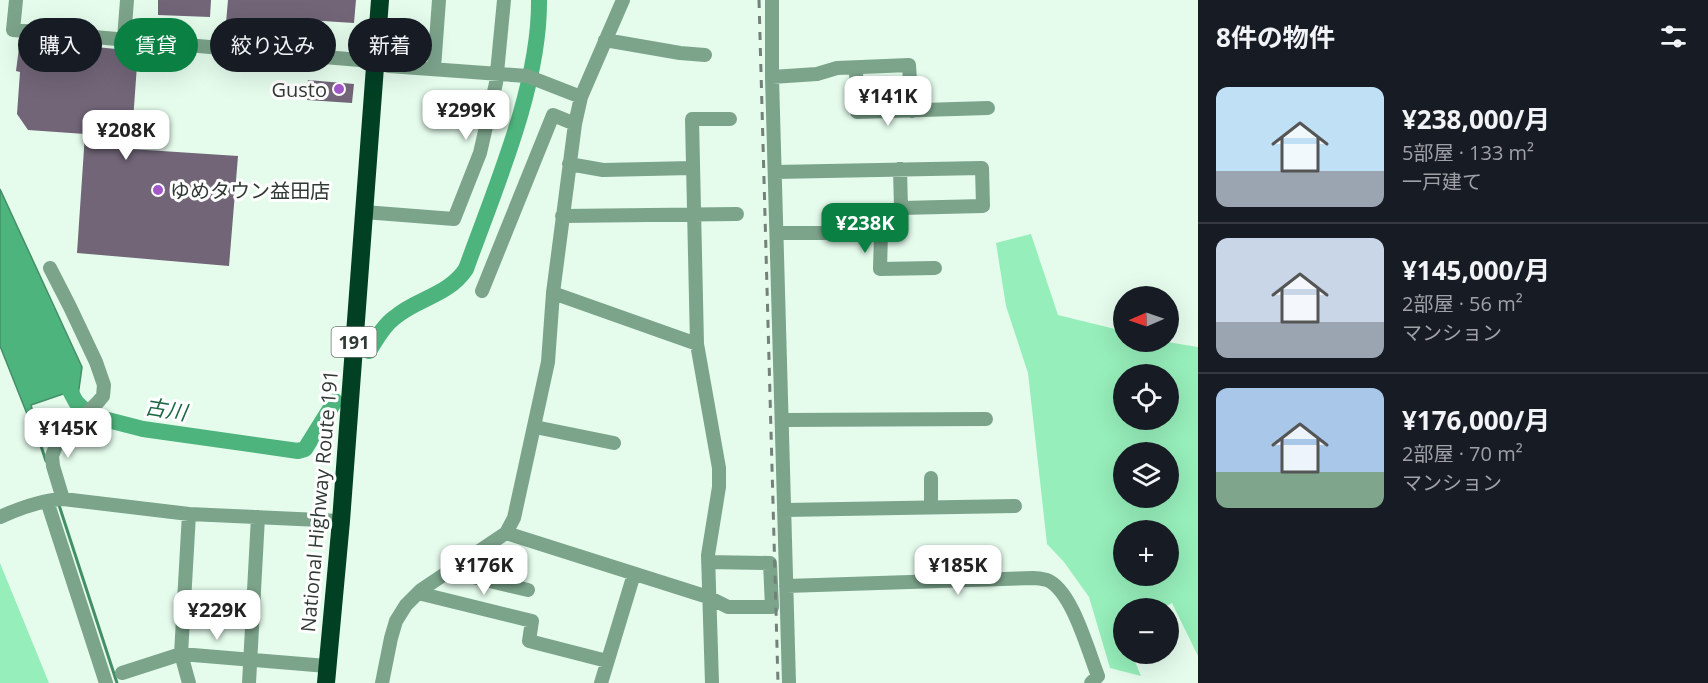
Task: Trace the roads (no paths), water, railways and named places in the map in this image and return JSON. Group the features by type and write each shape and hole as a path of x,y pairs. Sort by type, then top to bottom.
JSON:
{"highway":[{"name":"National Highway Route 191","path":"379,18 380,0"},
{"name":"National Highway Route 191","path":"327,674 341,521 374,72"}],"street":[{"path":"16,0 13,30 114,38"},
{"path":"126,18 127,0"},
{"path":"439,0 434,69 536,78 581,97"},
{"path":"364,212 454,219 480,153 499,73 504,0"},
{"path":"382,683 390,638 396,621 406,605 448,570 506,533 514,518 549,362 553,293 575,124 581,97 623,0"},
{"path":"772,0 772,76 789,683"},
{"path":"605,40 705,55"},
{"path":"198,45 348,59"},
{"path":"772,76 817,74 837,68 909,65 912,111"},
{"path":"856,68 857,112 988,108"},
{"path":"483,291 553,115 575,124"},
{"path":"712,683 708,562 719,468 697,344 692,119 730,119"},
{"path":"569,164 603,170 692,168"},
{"path":"775,171 900,169 982,168 983,206 902,208 900,169"},
{"path":"562,216 737,214"},
{"path":"777,233 880,233 880,269 935,268"},
{"path":"50,268 96,362 104,385 103,396 57,443 52,456 63,499"},
{"path":"553,293 697,344"},
{"path":"783,420 986,419"},
{"path":"535,427 614,443"},
{"path":"931,478 931,507"},
{"path":"0,517 24,507 63,499 189,514 341,521"},
{"path":"47,501 106,683"},
{"path":"784,510 1015,506"},
{"path":"189,514 181,654 189,683"},
{"path":"249,683 258,517"},
{"path":"506,533 708,597 728,607 771,607 770,563 708,562"},
{"path":"448,570 528,590"},
{"path":"601,683 634,574"},
{"path":"786,586 1033,578 1047,580 1069,600 1098,676 1091,683"},
{"path":"418,593 532,621 528,641 607,661"},
{"path":"122,673 181,654 250,660 327,674"}],"waterway":[{"name":"古川","path":"369,351 390,321 403,311 450,285 466,269 502,171 524,102 532,67 539,0"},
{"name":"古川","path":"68,387 82,408 100,418 143,429 298,451 305,449 335,401"},
{"path":"35,428 46,461"},
{"path":"58,502 117,683"}],"railway":[{"path":"759,0 778,683"}],"place":[{"name":"Gusto","path":"339,89"},
{"name":"ゆめタウン益田店","path":"158,190"}]}
